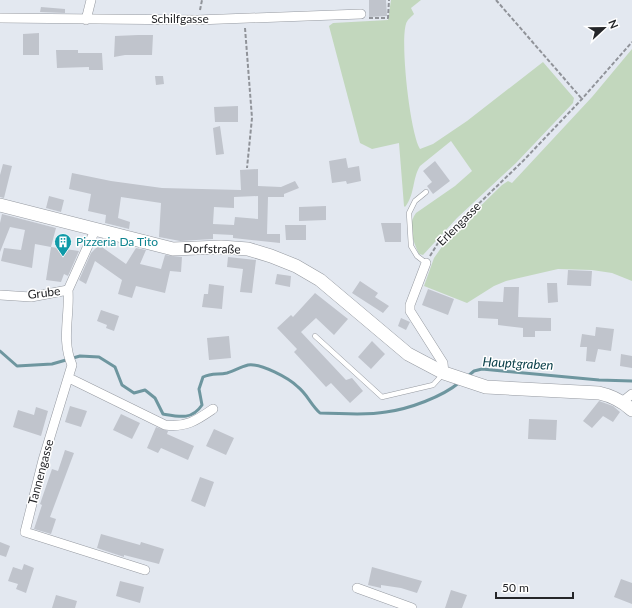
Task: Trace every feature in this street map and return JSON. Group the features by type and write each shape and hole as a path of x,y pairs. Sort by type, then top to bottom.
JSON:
{"street":[{"path":"86,20 91,0"},
{"name":"Schilfgasse","path":"0,18 86,20 244,18 361,14"},
{"name":"Dorfstraße","path":"0,205 96,228 173,249 221,247 248,249 272,256 296,266 320,280 408,354 456,378 486,387 599,393 610,395 629,402"},
{"name":"Grube","path":"0,295 31,297 68,290 96,228"},
{"path":"426,263 410,305 410,311 443,363 444,373"},
{"name":"Tannengasse","path":"68,290 70,304 67,352 72,365 43,460 25,532 145,570"},
{"path":"69,378 165,425 176,426 193,423 213,408"},
{"path":"357,588 412,608"}],"lane":[{"path":"426,192 415,202 409,213 411,246 417,256 426,263"},
{"path":"315,336 382,397 433,385 444,373"}],"path":[{"path":"361,14 371,19 388,18 388,0"},
{"path":"496,0 582,99"},
{"path":"244,18 252,118 247,168"},
{"name":"Erlengasse","path":"426,263 438,243 523,161 582,99 632,42"}],"green space":[{"path":"391,0 421,0 411,8 414,14 406,24 404,34 407,87 416,140 420,149 433,144 467,121 543,62 574,98 573,103 516,163 457,218 423,255 419,254 413,239 411,228 413,217 416,213 455,186 472,171 451,141 420,166 417,171 408,202 405,207 404,206 399,143 372,149 360,143 329,26 333,23 388,20"},
{"path":"632,49 632,281 612,273 592,270 558,269 506,281 494,286 467,303 424,286 434,258 458,228 502,185 508,181 512,183 592,97"}],"building":[{"path":"369,0 386,0 387,16 369,17"},
{"path":"41,7 65,9 65,13 40,12"},
{"path":"39,33 39,55 23,55 23,34"},
{"path":"153,35 152,55 125,55 114,57 115,36"},
{"path":"56,50 78,50 78,53 102,53 103,70 89,70 89,67 57,68"},
{"path":"155,76 163,76 164,84 156,85"},
{"path":"238,106 238,122 215,122 214,107"},
{"path":"220,126 224,154 216,155 213,128"},
{"path":"346,158 348,168 359,166 361,181 347,184 346,181 332,183 329,161"},
{"path":"435,161 450,181 433,194 427,186 432,182 423,171"},
{"path":"3,164 12,166 4,198 0,197 0,175"},
{"path":"258,169 258,186 281,187 295,181 299,188 284,194 284,197 268,197 267,234 280,234 280,243 233,238 233,235 213,234 213,239 180,241 159,237 161,203 121,197 118,218 130,222 129,229 105,223 106,215 88,211 91,194 69,189 72,173 111,181 162,188 241,190 240,170","holes":["258,196 258,219 235,217 234,225 213,224 214,207 234,208 234,197"]},
{"path":"49,196 64,200 61,212 46,208"},
{"path":"326,206 326,220 299,221 299,207"},
{"path":"2,214 56,228 51,247 35,244 32,268 1,261 4,248 21,250 25,230 10,227 0,252 0,223"},
{"path":"381,223 401,223 401,242 385,242"},
{"path":"285,225 306,225 306,240 286,240"},
{"path":"99,245 126,264 136,248 146,250 140,264 161,269 165,255 182,257 181,272 170,271 165,293 136,286 132,298 118,294 122,280 95,261 86,284 79,280 91,253"},
{"path":"51,247 79,251 68,276 64,274 61,282 46,280"},
{"path":"228,257 256,260 252,293 240,292 243,269 227,267"},
{"path":"568,270 592,271 591,286 567,285"},
{"path":"277,274 291,276 290,287 275,284"},
{"path":"360,281 378,293 375,297 389,306 383,313 352,293"},
{"path":"547,283 557,283 558,302 548,303"},
{"path":"209,284 224,286 222,309 202,307 204,294 208,294"},
{"path":"504,287 519,287 518,317 551,318 551,331 535,331 535,337 523,337 523,328 498,325 498,319 478,318 478,301 503,302"},
{"path":"428,289 454,299 448,315 422,305"},
{"path":"315,293 348,319 334,335 316,318 301,332 346,380 352,378 363,391 350,403 331,383 326,387 294,352 297,349 277,328 291,315 293,317"},
{"path":"101,310 119,316 114,331 106,328 107,325 97,321"},
{"path":"401,318 410,322 406,330 398,326"},
{"path":"596,327 614,329 611,351 598,349 595,362 586,361 587,347 580,347 582,334 595,336"},
{"path":"229,336 231,358 209,360 207,338"},
{"path":"372,341 385,354 371,369 358,357"},
{"path":"621,354 632,356 632,368 620,366"},
{"path":"599,401 613,406 620,412 613,422 603,416 592,428 583,421"},
{"path":"70,406 87,411 81,427 65,422"},
{"path":"36,407 48,411 41,436 13,427 18,410 34,415"},
{"path":"121,414 140,423 132,439 113,430"},
{"path":"529,419 557,420 556,440 528,439"},
{"path":"156,427 168,431 167,434 194,446 188,460 161,448 158,453 147,448"},
{"path":"214,429 234,438 226,455 206,446"},
{"path":"65,450 74,453 50,517 56,519 51,534 34,529 42,505 40,504 52,469 58,471"},
{"path":"200,477 214,482 205,507 191,501"},
{"path":"101,534 140,545 141,542 164,549 159,564 124,555 124,557 97,548"},
{"path":"0,542 10,546 6,557 0,555"},
{"path":"24,564 34,568 26,593 16,589 18,584 8,581 13,567 22,570"},
{"path":"372,567 422,581 417,593 401,588 381,585 381,588 368,585"},
{"path":"621,579 632,583 632,604 614,597"},
{"path":"120,581 144,587 140,603 116,596"},
{"path":"451,590 467,595 462,608 445,608"},
{"path":"56,595 77,601 75,608 52,608"}],"waterway":[{"name":"Hauptgraben","path":"0,351 17,366 52,364 80,356 99,357 115,367 122,385 134,393 145,390 155,398 163,414 180,416 190,415 198,410 202,405 199,389 203,377 227,373 248,365 260,366 288,379 307,396 320,413 369,414 395,410 425,402 444,393 460,382"},
{"name":"Hauptgraben","path":"468,376 474,371 482,369 599,380 632,381"}],"place":[{"name":"Pizzeria Da Tito","path":"63,257"}]}
